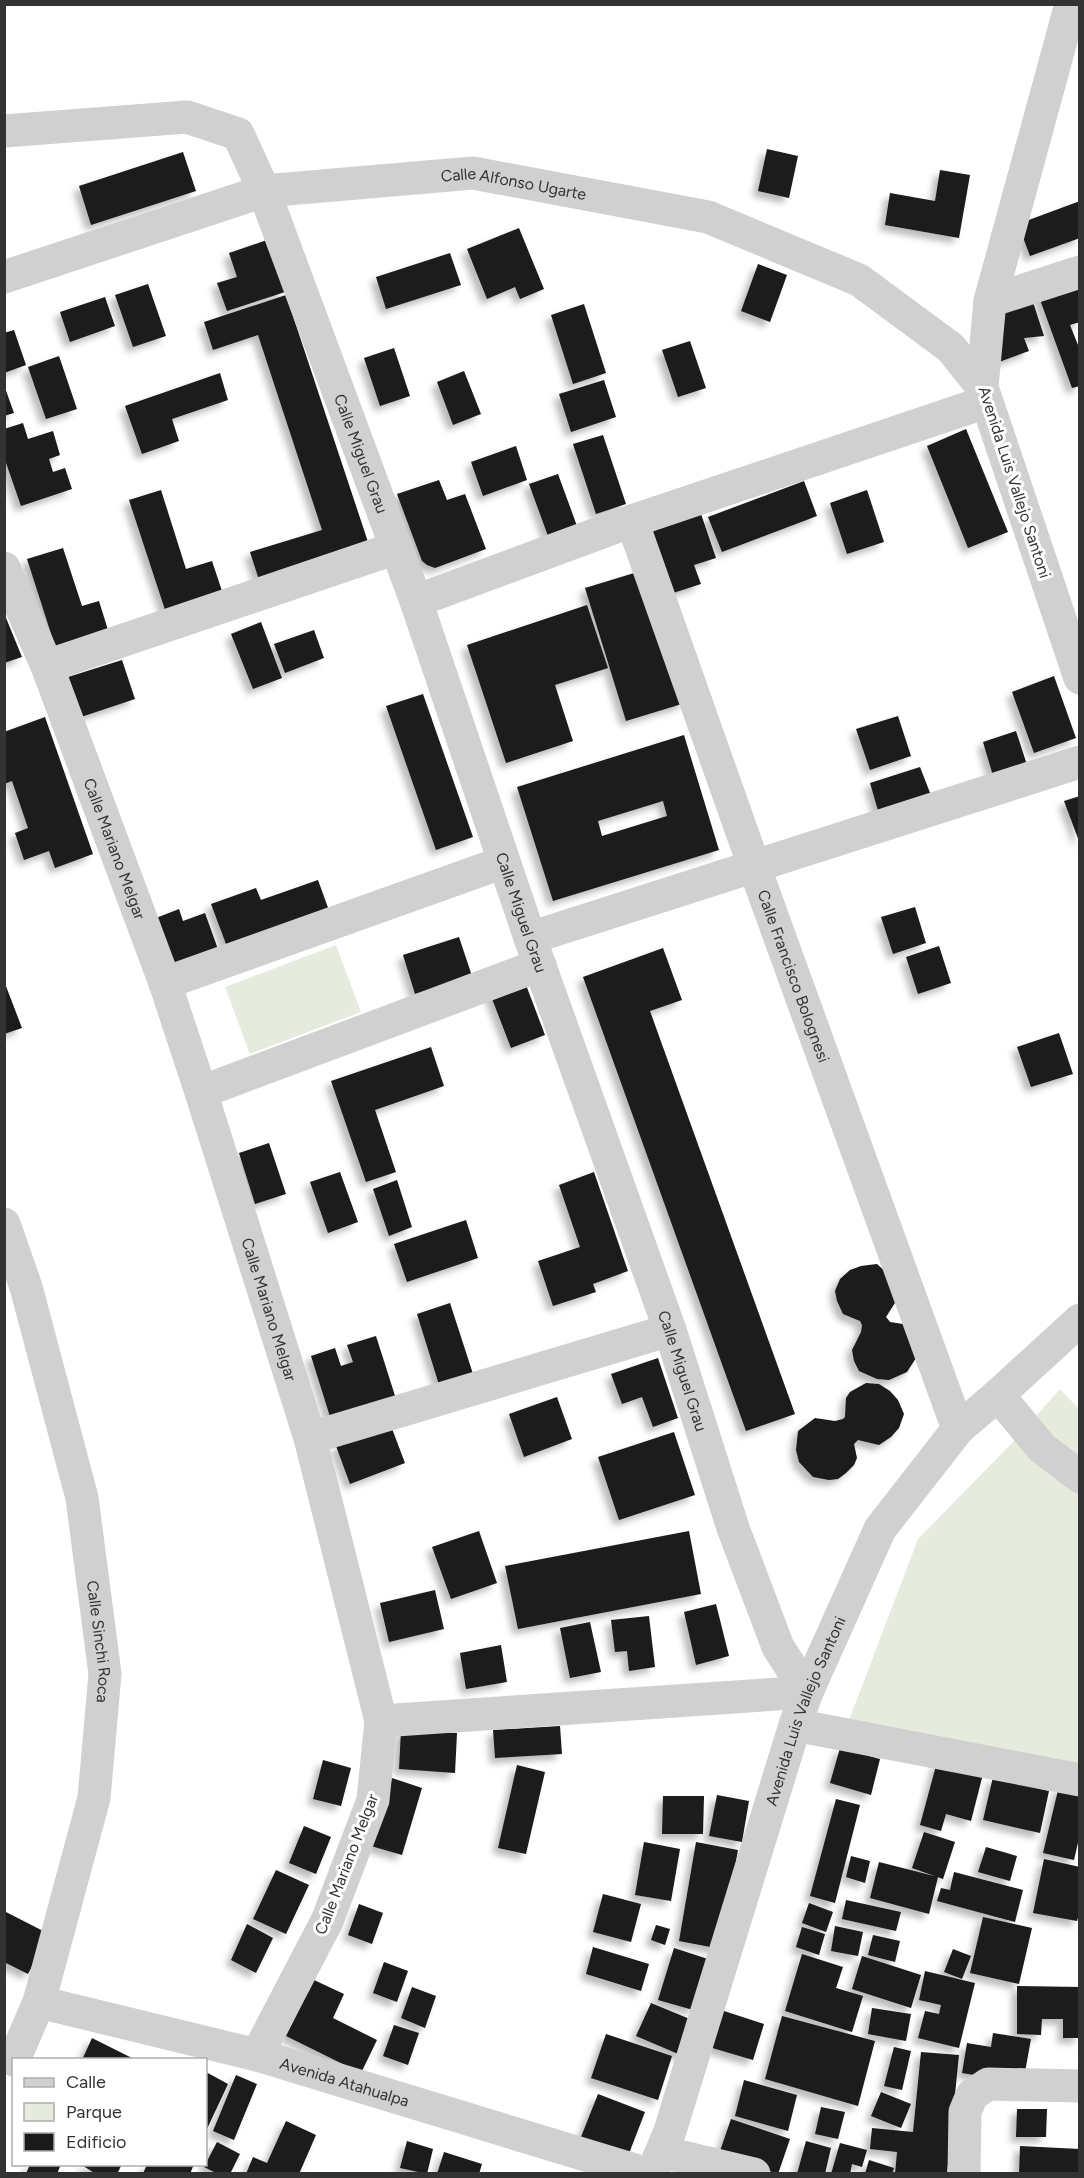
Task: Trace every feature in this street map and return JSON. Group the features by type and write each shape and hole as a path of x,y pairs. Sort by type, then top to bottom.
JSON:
{"street":[{"name":"Avenida Luis Vallejo Santoni","path":"1073,6 990,301 984,394 1077,662"},
{"name":"Calle Miguel Grau","path":"4,131 187,117 238,134 264,191 416,601 535,952 670,1330 734,1528 778,1647 807,1692"},
{"name":"Calle Alfonso Ugarte","path":"4,277 264,191 473,173 708,217 859,280 951,348 984,394"},
{"path":"990,301 1080,272"},
{"path":"416,601 984,394"},
{"name":"Calle Francisco Bolognesi","path":"632,521 958,1429"},
{"path":"47,666 396,548"},
{"name":"Calle Mariano Melgar","path":"4,568 47,666 165,983 201,1092 310,1438 381,1721 373,1800 327,1921 257,2055"},
{"path":"201,1092 535,952 754,866 1080,762"},
{"path":"165,983 504,862"},
{"name":"Calle Sinchi Roca","path":"4,1224 26,1287 82,1498 105,1674 94,1798 39,2002 15,2058"},
{"name":"Avenida Luis Vallejo Santoni","path":"654,2166 670,2131 795,1725 807,1692 880,1529 958,1429 1080,1320"},
{"path":"310,1438 670,1330"},
{"path":"998,1395 1042,1448 1080,1477"},
{"path":"381,1721 807,1692"},
{"path":"795,1725 1080,1780"},
{"name":"Avenida Atahualpa","path":"39,2002 257,2055 654,2166 754,2174"},
{"name":"Calle Sinchi Roca","path":"4,2080 12,2064"},
{"path":"964,2174 964,2112 972,2095 988,2084 1080,2086"}],"green space":[{"path":"336,945 361,1012 250,1054 225,987"},
{"path":"1060,1389 1080,1410 1079,1769 846,1728 918,1539 1014,1441"}],"building":[{"path":"767,149 798,156 789,198 758,191"},
{"path":"183,152 196,191 91,225 79,186"},
{"path":"940,170 970,175 959,238 885,225 890,193 935,201"},
{"path":"1080,201 1080,238 1030,256 1018,224"},
{"path":"519,228 544,289 520,299 515,287 487,299 467,249"},
{"path":"267,240 285,292 227,311 217,283 237,277 229,253"},
{"path":"450,253 461,285 386,309 376,277"},
{"path":"758,264 787,275 770,322 741,311"},
{"path":"1080,279 1080,322 1070,325 1080,350 1080,386 1072,388 1038,294"},
{"path":"148,284 166,336 133,347 115,295"},
{"path":"286,295 370,548 260,583 250,552 322,530 258,335 213,350 204,322"},
{"path":"105,297 115,326 70,342 60,312"},
{"path":"1032,299 1044,336 1024,338 1029,351 999,362 1001,311"},
{"path":"584,304 606,373 573,384 551,315"},
{"path":"14,330 26,365 4,373 4,333"},
{"path":"690,341 706,388 678,397 662,350"},
{"path":"394,348 410,396 380,406 364,358"},
{"path":"59,356 77,409 46,419 28,367"},
{"path":"464,371 481,414 453,425 437,382"},
{"path":"220,373 228,400 172,419 179,441 142,454 125,406"},
{"path":"604,380 616,417 571,432 559,394"},
{"path":"4,385 14,413 4,416"},
{"path":"23,423 28,439 53,431 60,455 49,459 53,472 65,468 72,489 21,506 4,457 4,429"},
{"path":"966,429 1008,532 968,548 927,446"},
{"path":"603,435 626,504 596,514 573,444"},
{"path":"516,446 527,480 483,496 471,462"},
{"path":"558,474 577,526 548,536 529,484"},
{"path":"439,480 447,500 465,494 486,549 435,568 422,561 397,494"},
{"path":"804,481 817,516 722,552 708,517"},
{"path":"161,490 186,569 212,561 225,600 168,619 129,500"},
{"path":"867,490 884,542 847,554 830,503"},
{"path":"700,511 716,558 694,565 701,584 670,594 644,522"},
{"path":"63,548 82,606 99,601 108,630 55,646 27,559"},
{"path":"644,570 685,703 626,721 585,588"},
{"path":"587,605 608,668 555,685 573,741 506,763 467,645"},
{"path":"4,613 22,657 4,663"},
{"path":"261,622 282,678 253,689 231,634"},
{"path":"314,630 324,658 285,673 274,644"},
{"path":"122,660 135,699 78,718 65,678"},
{"path":"1054,676 1076,738 1034,753 1012,692"},
{"path":"423,694 473,837 436,850 386,706"},
{"path":"898,716 911,756 870,770 856,729"},
{"path":"45,717 93,854 55,868 49,851 24,860 15,833 28,828 12,781 4,784 4,732"},
{"path":"1016,731 1028,768 994,779 983,742"},
{"path":"684,735 719,850 553,901 517,787","holes":["663,801 667,816 602,836 598,821"]},
{"path":"920,767 934,803 881,821 870,783"},
{"path":"1080,796 1080,841 1079,841 1064,801"},
{"path":"318,880 331,916 229,952 211,904 256,888 261,900"},
{"path":"915,907 926,943 893,954 881,917"},
{"path":"179,909 183,921 205,913 219,952 174,968 156,918"},
{"path":"459,937 472,976 415,994 403,955"},
{"path":"939,946 951,983 918,994 906,957"},
{"path":"663,948 682,1000 650,1011 795,1414 746,1431 583,977"},
{"path":"523,977 545,1035 511,1048 489,991"},
{"path":"4,981 22,1028 4,1034"},
{"path":"1059,1033 1073,1074 1031,1087 1017,1047"},
{"path":"431,1047 444,1086 375,1110 396,1172 366,1182 331,1081"},
{"path":"269,1143 286,1194 255,1204 239,1153"},
{"path":"340,1172 358,1222 328,1233 310,1182"},
{"path":"594,1172 628,1271 593,1284 596,1292 553,1306 538,1261 580,1247 559,1185"},
{"path":"397,1180 412,1227 389,1236 373,1189"},
{"path":"466,1220 478,1258 407,1282 394,1244"},
{"path":"877,1264 888,1274 898,1298 886,1317 890,1322 903,1324 916,1358 907,1372 889,1380 877,1379 859,1371 852,1350 862,1325 860,1321 843,1314 835,1291 840,1279 850,1270"},
{"path":"450,1303 474,1377 440,1388 417,1314"},
{"path":"376,1336 397,1402 332,1423 311,1356 335,1348 341,1366 353,1362 347,1345"},
{"path":"658,1358 678,1418 653,1427 642,1397 622,1404 611,1374"},
{"path":"866,1383 879,1384 898,1400 904,1414 899,1428 879,1445 858,1440 854,1444 857,1458 854,1465 838,1479 813,1477 799,1462 796,1450 798,1431 815,1418 835,1421 843,1419 846,1398 850,1392"},
{"path":"557,1397 572,1439 524,1457 509,1414"},
{"path":"391,1426 405,1463 350,1484 336,1446"},
{"path":"674,1432 695,1495 619,1520 598,1457"},
{"path":"479,1531 497,1583 451,1599 432,1547"},
{"path":"689,1531 701,1594 518,1629 505,1566"},
{"path":"435,1590 444,1629 389,1642 380,1603"},
{"path":"716,1604 729,1656 696,1665 684,1612"},
{"path":"649,1616 655,1667 629,1671 627,1651 615,1652 611,1620"},
{"path":"590,1622 601,1672 570,1678 560,1628"},
{"path":"501,1645 507,1682 466,1689 460,1653"},
{"path":"560,1726 562,1754 495,1758 493,1730"},
{"path":"401,1730 457,1733 455,1773 399,1769"},
{"path":"840,1748 880,1759 871,1795 830,1783"},
{"path":"323,1760 351,1768 341,1806 313,1799"},
{"path":"937,1762 983,1774 971,1821 946,1814 941,1831 920,1825"},
{"path":"517,1765 545,1772 526,1854 498,1848"},
{"path":"993,1777 1049,1791 1040,1833 983,1820"},
{"path":"392,1778 422,1788 402,1855 371,1846"},
{"path":"1059,1786 1080,1792 1080,1834 1074,1860 1043,1853"},
{"path":"717,1795 749,1801 742,1842 709,1836"},
{"path":"663,1796 704,1796 703,1834 662,1834"},
{"path":"836,1799 860,1805 835,1903 810,1896"},
{"path":"304,1826 331,1837 316,1874 289,1863"},
{"path":"924,1832 955,1842 943,1879 912,1868"},
{"path":"644,1842 680,1849 671,1901 635,1895"},
{"path":"696,1842 738,1850 721,1949 679,1941"},
{"path":"986,1847 1017,1856 1010,1881 978,1872"},
{"path":"851,1856 870,1861 865,1883 846,1877"},
{"path":"1044,1859 1080,1867 1080,1911 1077,1921 1033,1913"},
{"path":"879,1862 938,1877 929,1914 870,1898"},
{"path":"276,1870 309,1885 286,1934 253,1919"},
{"path":"954,1872 1023,1890 1015,1922 937,1901 941,1888 950,1890"},
{"path":"603,1894 641,1904 631,1942 593,1932"},
{"path":"846,1900 901,1912 896,1931 842,1919"},
{"path":"809,1903 833,1912 826,1932 802,1923"},
{"path":"359,1904 383,1913 372,1944 348,1935"},
{"path":"4,1911 49,1934 28,1974 4,1962"},
{"path":"983,1917 1032,1928 1019,1984 970,1973"},
{"path":"247,1924 273,1938 256,1973 231,1960"},
{"path":"656,1925 670,1929 665,1945 651,1940"},
{"path":"835,1926 863,1932 858,1956 831,1951"},
{"path":"802,1927 825,1934 819,1955 796,1947"},
{"path":"873,1935 900,1941 895,1962 868,1955"},
{"path":"593,1947 649,1964 641,1991 586,1974"},
{"path":"674,1948 708,1959 693,2010 658,2000"},
{"path":"953,1949 971,1956 962,1979 944,1972"},
{"path":"802,1954 843,1967 836,1988 863,1996 852,2032 785,2011"},
{"path":"862,1956 921,1975 911,2008 852,1989"},
{"path":"384,1962 408,1971 397,2002 373,1993"},
{"path":"925,1971 975,1983 959,2048 918,2038 925,2011 939,2014 941,2005 919,2000"},
{"path":"314,1980 344,1994 333,2018 377,2040 361,2073 286,2036"},
{"path":"1017,1986 1080,1987 1080,2038 1063,2038 1063,2019 1042,2019 1041,2035 1017,2034"},
{"path":"412,1987 436,1996 425,2028 401,2018"},
{"path":"651,2003 697,2022 683,2056 636,2036"},
{"path":"872,2008 911,2014 906,2041 868,2034"},
{"path":"721,2010 764,2024 753,2060 709,2047"},
{"path":"782,2016 875,2041 858,2106 765,2079"},
{"path":"394,2025 419,2033 408,2065 383,2056"},
{"path":"993,2033 1031,2039 1023,2083 962,2073 967,2043 991,2047"},
{"path":"606,2034 672,2056 658,2100 591,2078"},
{"path":"92,2038 132,2058 83,2058"},
{"path":"894,2047 911,2051 902,2090 884,2086"},
{"path":"921,2052 959,2055 947,2174 895,2174 897,2152 870,2149 872,2128 913,2132"},
{"path":"207,2073 228,2084 207,2129"},
{"path":"236,2075 257,2084 234,2140 213,2131"},
{"path":"744,2080 797,2095 788,2131 735,2116"},
{"path":"881,2092 911,2104 901,2128 871,2116"},
{"path":"598,2094 645,2112 628,2156 581,2137"},
{"path":"821,2107 845,2112 838,2139 815,2134"},
{"path":"1017,2109 1047,2109 1046,2137 1016,2137"},
{"path":"731,2119 790,2139 778,2174 719,2154"},
{"path":"286,2121 316,2135 299,2174 246,2174 253,2157 267,2163"},
{"path":"407,2141 433,2149 427,2174 400,2168"},
{"path":"806,2141 831,2148 825,2174 797,2174"},
{"path":"217,2142 240,2154 230,2174 218,2174 204,2167 207,2166 207,2161"},
{"path":"840,2143 867,2150 862,2167 852,2164 850,2174 831,2174"},
{"path":"1020,2146 1080,2149 1080,2174 1019,2174"},
{"path":"444,2152 482,2164 479,2174 437,2174"},
{"path":"869,2160 894,2168 892,2174 865,2174"},
{"path":"29,2166 60,2166 57,2174 26,2174"},
{"path":"83,2166 121,2166 117,2174 96,2174"},
{"path":"146,2166 193,2166 190,2174 143,2174"}]}
